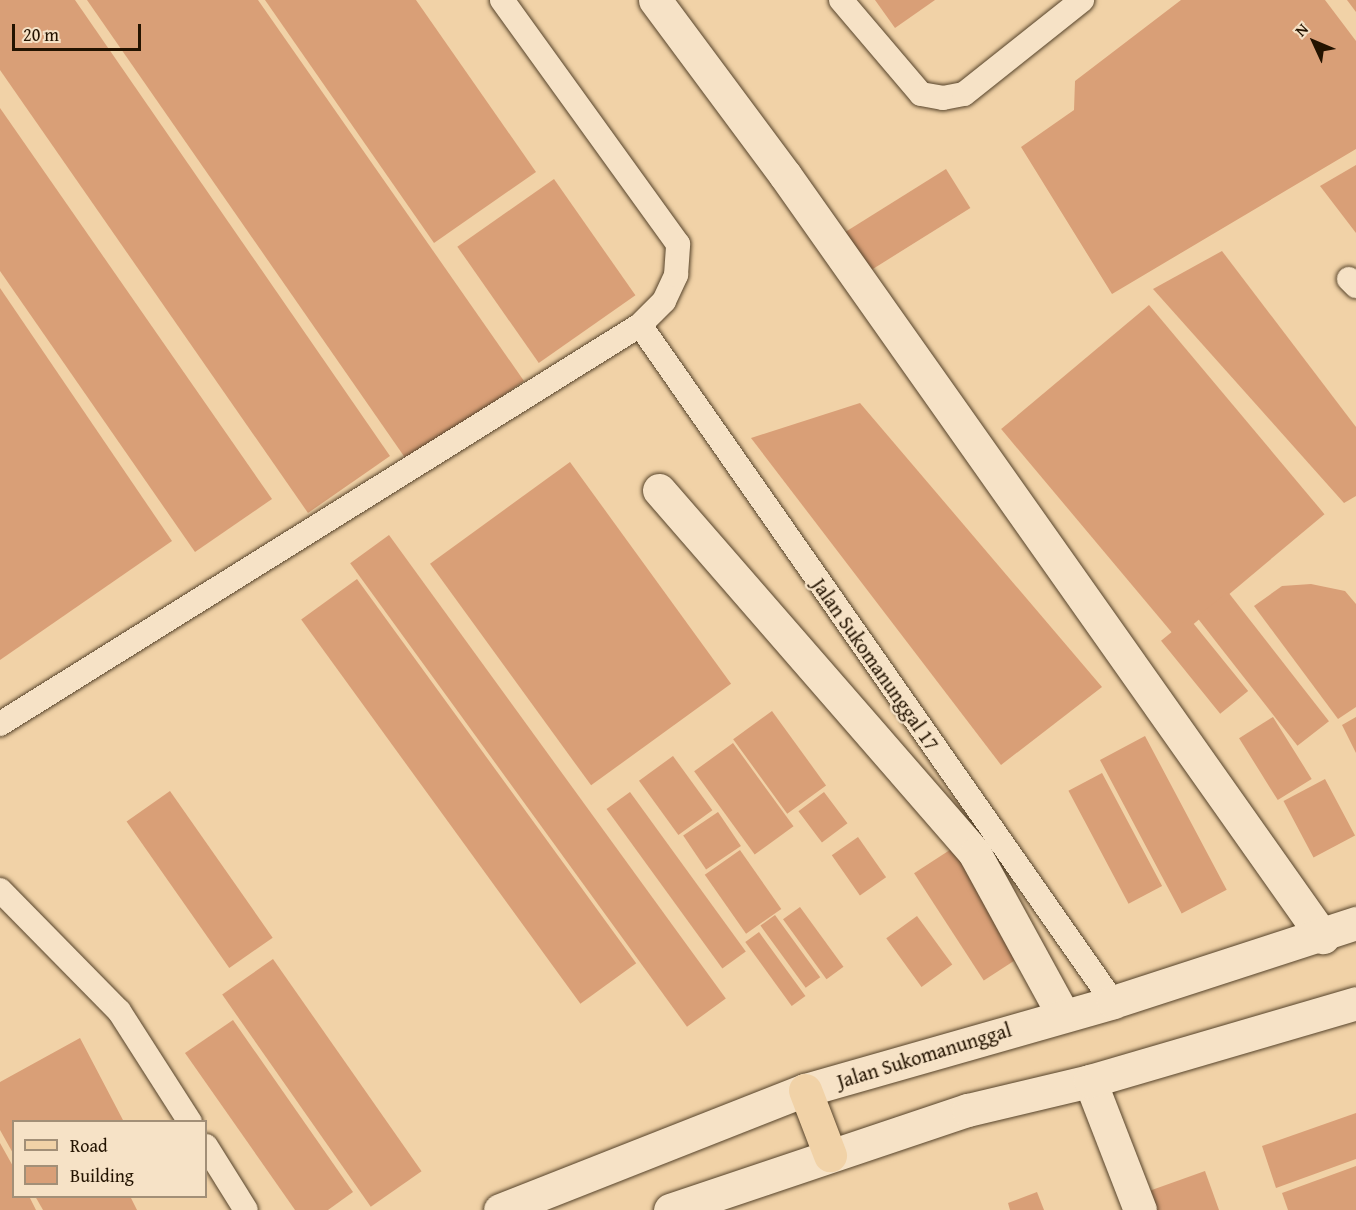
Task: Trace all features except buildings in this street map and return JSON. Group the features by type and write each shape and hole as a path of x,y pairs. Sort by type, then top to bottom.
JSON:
{"main road":[{"path":"805,1090 830,1155"}],"street":[{"path":"655,0 792,184 1323,937"},
{"path":"659,490 975,854 1063,1015"},
{"name":"Jalan Sukomanunggal","path":"500,1210 805,1090 1113,1002 1323,937 1356,923"},
{"path":"670,1210 968,1110 1090,1081 1356,1003"},
{"path":"1090,1081 1140,1210"}],"lane":[{"path":"0,724 640,325 668,292 676,275 678,244 502,0"},
{"path":"841,0 921,94 943,98 964,94 1082,0"},
{"name":"Jalan Sukomanunggal 17","path":"640,325 1113,1002"},
{"path":"0,890 119,1011 189,1120"},
{"path":"207,1148 246,1210"}]}
